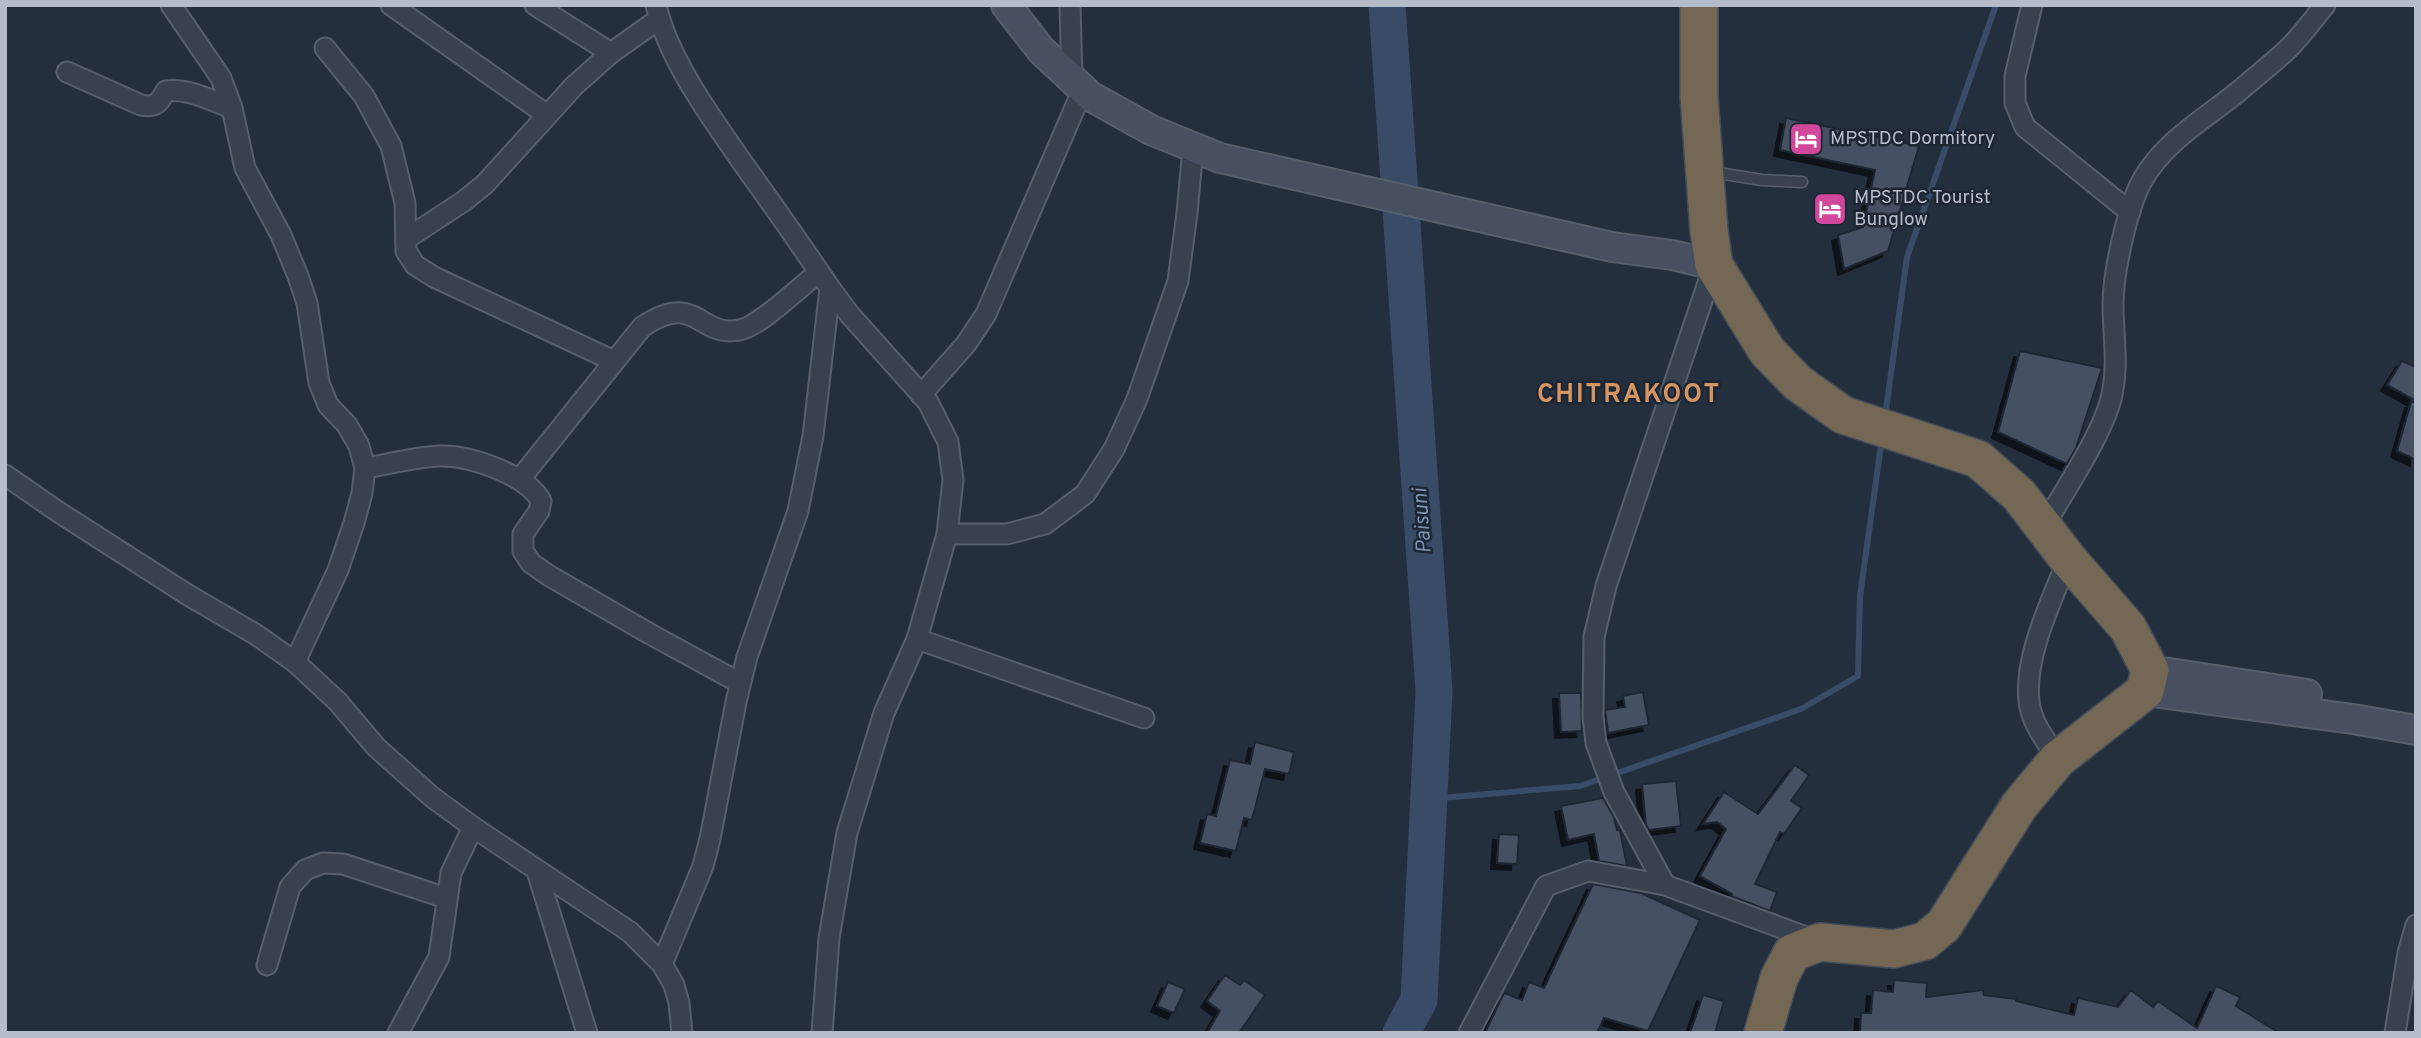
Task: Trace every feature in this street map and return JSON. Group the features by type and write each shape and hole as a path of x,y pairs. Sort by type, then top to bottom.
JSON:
{"highway":[{"path":"1699,5 1699,96 1714,265 1767,351 1798,383 1843,415 1978,459 2020,495 2068,559 2128,628 2148,680 2058,759 2019,806 1944,925 1924,941 1894,949 1820,943 1792,953 1779,978 1763,1033"}],"street":[{"path":"391,5 547,115"},
{"path":"535,5 611,53"},
{"path":"1006,5 1041,50 1090,96 1151,130 1192,148 1220,158 1612,247 1671,255 1714,265 1606,586 1594,637 1593,717 1596,743 1614,792 1665,885"},
{"path":"921,395 966,344 986,314 1078,84 1070,5"},
{"path":"2032,5 2015,76 2015,103 2025,127 2130,212"},
{"path":"2044,526 2104,420 2113,392 2116,360 2113,301 2130,212 2142,181 2172,144 2291,46 2326,5"},
{"path":"169,6 221,78 232,108 245,168 281,235 307,303 319,383 328,405 347,425 359,446 365,468 354,523 338,570 295,662"},
{"path":"406,239 485,184 574,86 658,12 682,68 713,120 850,315 928,402 948,442 953,480 947,534 917,639 884,713 847,833 830,938 822,1033"},
{"path":"326,48 364,96 391,146 405,203 407,251 415,265 434,277 614,361"},
{"path":"66,72 141,105 151,107 159,103 166,91 173,90 184,91 232,108"},
{"path":"947,534 1007,534 1045,524 1085,494 1114,449 1138,399 1178,281 1188,213 1192,148"},
{"path":"520,479 642,327 656,317 673,312 688,313 715,327 740,330 824,280"},
{"path":"662,964 703,866 740,683 798,511 813,436 824,280"},
{"path":"365,468 441,456 462,458 520,479 536,490 541,501 539,511 523,534 523,551 531,563 650,634 740,683"},
{"path":"5,475 188,595 256,634 295,662 338,702 376,747 432,797 630,932 662,964 674,985 682,1033"},
{"path":"2058,759 2036,725 2029,702 2030,675 2043,623 2068,559"},
{"path":"917,639 1144,718"},
{"path":"2148,680 2416,711"},
{"path":"2148,680 2416,730"},
{"path":"398,1033 439,957 451,873 473,827"},
{"path":"267,965 290,887 305,870 323,863 353,867 446,898"},
{"path":"537,871 587,1033"},
{"path":"1469,1033 1546,886 1588,871 1665,885 1820,943"},
{"path":"2395,1033 2408,953 2416,925"}],"lane":[{"path":"1704,170 1762,180 1802,182"}],"building":[{"path":"1786,118 1919,146 1888,251 1844,269 1838,235 1863,227 1875,170 1780,150"},
{"path":"2020,351 2102,368 2076,448 2067,464 1998,432"},
{"path":"2402,361 2416,367 2416,401 2387,385"},
{"path":"2411,402 2416,402 2416,460 2397,451"},
{"path":"1643,692 1649,725 1608,733 1605,710 1625,707 1623,696"},
{"path":"1559,693 1581,693 1582,731 1561,732"},
{"path":"1255,742 1294,752 1289,774 1265,769 1252,820 1244,818 1236,851 1200,843 1207,814 1216,816 1230,760 1250,764"},
{"path":"1795,765 1809,775 1791,801 1802,808 1784,834 1780,832 1755,884 1777,892 1770,911 1731,896 1732,894 1700,876 1726,829 1717,822 1703,824 1724,792 1758,814"},
{"path":"1676,781 1681,826 1649,830 1646,825 1642,784"},
{"path":"1603,798 1614,817 1617,830 1620,830 1627,866 1599,861 1594,834 1568,840 1561,806"},
{"path":"1499,834 1519,835 1517,864 1497,863"},
{"path":"1593,884 1641,893 1700,920 1648,1031 1604,1018 1597,1033 1485,1033 1504,993 1522,1000 1529,982 1544,988"},
{"path":"1225,975 1240,985 1244,980 1265,995 1239,1033 1207,1033 1220,1011 1207,1001"},
{"path":"1894,980 1927,983 1926,997 1983,990 1984,995 2016,999 2074,1015 2078,998 2118,1007 2131,990 2153,1007 2158,1001 2197,1028 2216,986 2240,997 2236,1006 2279,1033 1860,1033 1861,1013 1871,1013 1873,990 1893,992"},
{"path":"1168,982 1185,989 1174,1013 1157,1006"},
{"path":"1703,995 1724,1001 1715,1033 1690,1033"}],"waterway":[{"name":"Paisuni","path":"1387,5 1434,691 1419,1000 1401,1033"},
{"path":"1885,417 1907,257 1996,5"},
{"path":"1429,799 1580,786 1801,709 1858,676 1860,596 1882,438"}],"place":[{"name":"MPSTDC Dormitory","path":"1806,139"},
{"name":"MPSTDC Tourist Bunglow","path":"1830,209"}],"district":[{"name":"CHITRAKOOT","path":"1629,395"}]}
